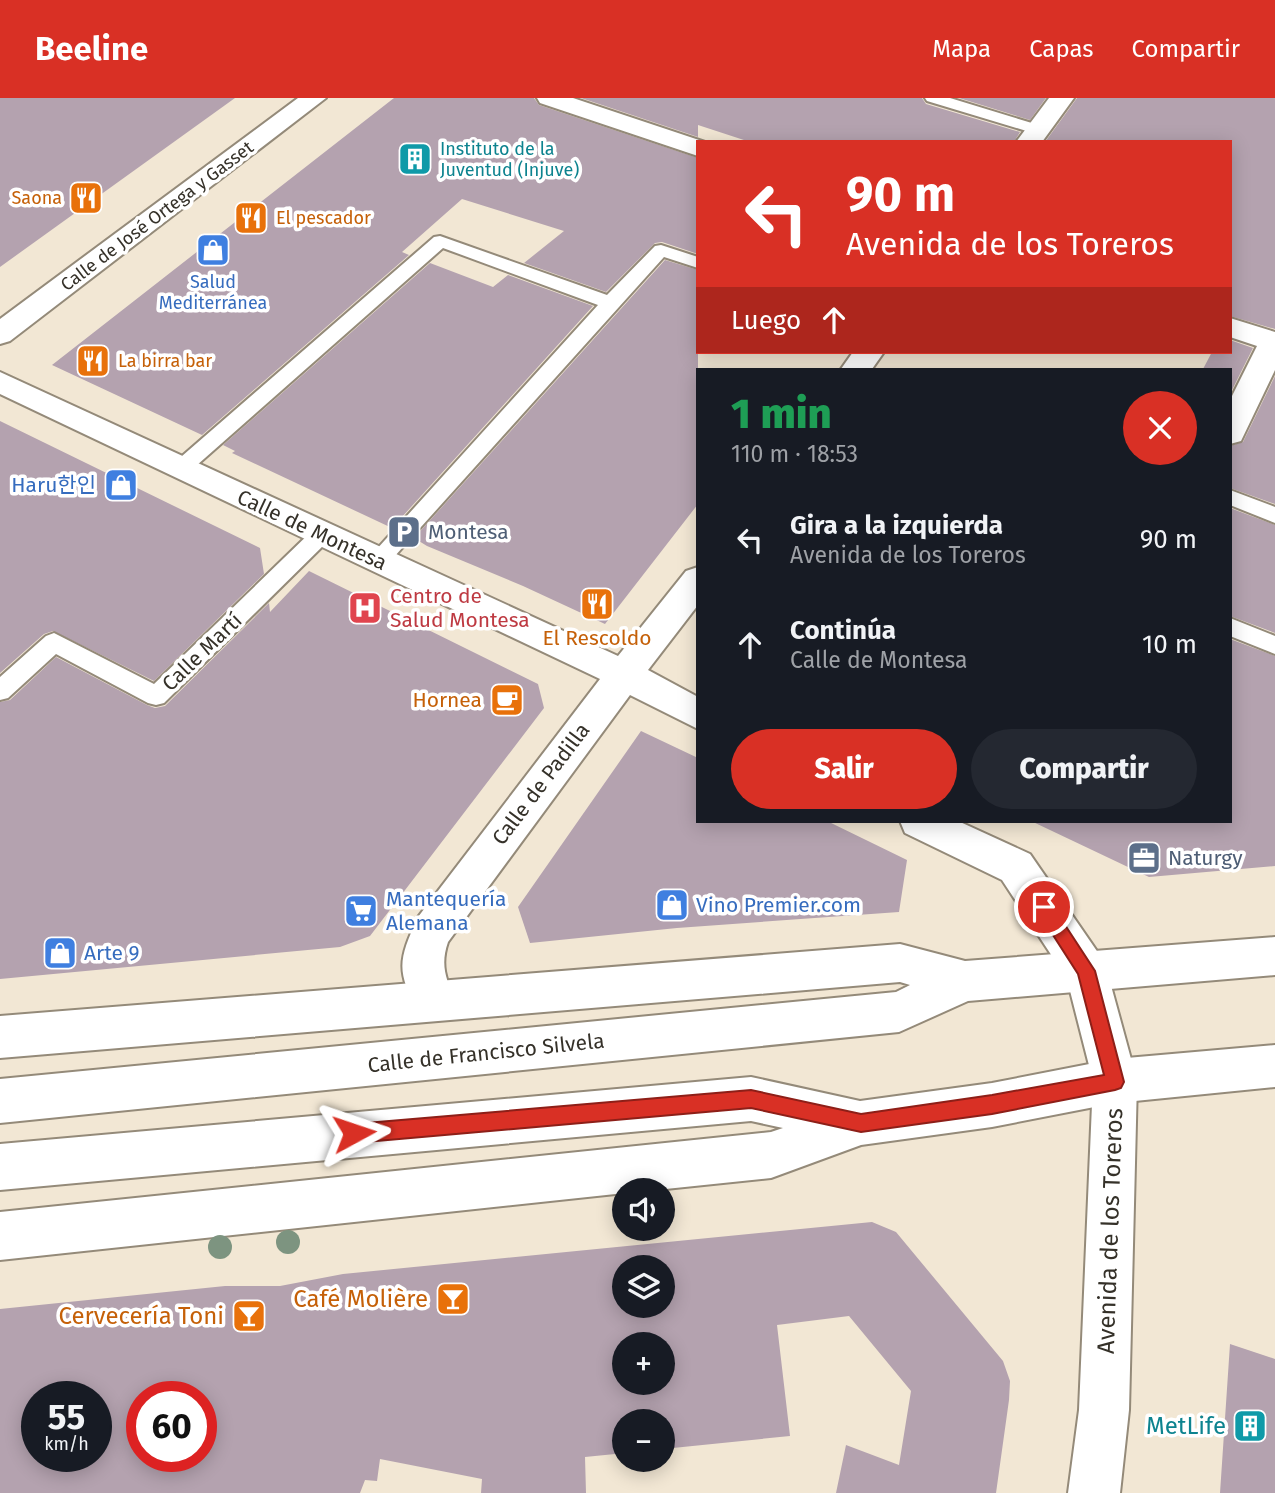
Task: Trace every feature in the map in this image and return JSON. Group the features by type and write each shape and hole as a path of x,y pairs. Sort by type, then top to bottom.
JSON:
{"main road":[{"name":"Calle de José Ortega y Gasset","path":"0,334 314,98"},
{"path":"549,98 696,147"},
{"path":"1034,136 1062,98"},
{"path":"1232,328 1275,341 1232,429"},
{"path":"857,368 867,354"},
{"name":"Calle de Montesa","path":"0,382 625,675 696,713"},
{"name":"Calle de Padilla","path":"433,1000 421,977 422,954 433,930 696,583"},
{"path":"923,823 1016,867 1086,971"},
{"name":"Calle de Francisco Silvela","path":"0,1037 900,963 965,981 1275,957"},
{"name":"Avenida de los Toreros","path":"1086,971 1115,1082 1104,1410 1094,1493"},
{"name":"Calle de Francisco Silvela","path":"0,1101 900,1012 965,981"},
{"path":"0,1236 771,1155 861,1123 992,1105 1115,1082 1275,1066"},
{"path":"0,1167 751,1099 861,1123"}],"lane":[{"path":"933,98 1034,136"},
{"path":"181,468 440,241 610,303"},
{"path":"377,561 660,250 696,262"},
{"path":"1232,499 1275,514"},
{"name":"Calle Martí","path":"0,691 54,642 156,696 322,534"},
{"path":"1232,628 1275,645"}],"building":[{"path":"0,98 235,98 0,267"},
{"path":"394,98 534,98 539,105 696,157 696,253 662,242 655,243 606,292 524,263 564,231 462,199 402,252 409,255 202,435 52,365"},
{"path":"581,98 922,98 926,104 1020,132 1015,140 744,140 698,125 698,137"},
{"path":"959,98 1046,98 1030,120"},
{"path":"1077,98 1275,98 1275,329 1232,317 1232,140 1046,140"},
{"path":"665,260 696,269 696,507 605,624 414,538"},
{"path":"430,263 493,287 508,275 593,306 392,528 232,453 235,451 223,445"},
{"path":"1232,341 1253,348 1232,390 1232,368 1204,368 1211,354 1232,354"},
{"path":"1275,376 1275,504 1232,489 1232,445 1243,442"},
{"path":"0,421 260,548 264,574 154,681 53,631 44,634 0,673"},
{"path":"1232,509 1275,525 1275,633 1232,617"},
{"path":"309,571 538,684 544,708 370,936 340,947 0,979 0,702 10,700 56,657 147,705 155,708 165,706 269,603 270,612"},
{"path":"1232,640 1275,656 1275,866 1149,877 1035,823 1232,823"},
{"path":"641,731 696,757 696,823 831,823 907,860 899,912 677,928 530,943 518,907"},
{"path":"872,1222 896,1232 1003,1361 1010,1381 1009,1400 996,1493 836,1493 846,1445 899,1465 911,1391 849,1316 777,1325 790,1436 675,1448 675,1409 612,1409 612,1454 585,1457 586,1493 481,1493 482,1479 380,1459 377,1481 365,1480 360,1493 0,1493 0,1309 225,1286 280,1286 343,1274"},
{"name":"MetLife","path":"1230,1344 1275,1359 1275,1493 1220,1493"}],"place":[{"name":"Instituto de la Juventud (Injuve)","path":"415,159"},
{"name":"Saona","path":"86,198"},
{"name":"El pescador","path":"251,218"},
{"name":"Salud Mediterránea","path":"213,250"},
{"name":"La birra bar","path":"93,361"},
{"name":"Haru한인","path":"121,485"},
{"name":"Montesa","path":"404,532"},
{"name":"El Rescoldo","path":"597,604"},
{"name":"Centro de Salud Montesa","path":"365,608"},
{"name":"Hornea","path":"507,700"},
{"name":"Naturgy","path":"1144,858"},
{"name":"Vino Premier.com","path":"672,905"},
{"name":"Mantequería Alemana","path":"361,911"},
{"name":"Arte 9","path":"60,953"},
{"name":"Café Molière","path":"453,1299"},
{"name":"Cervecería Toni","path":"249,1316"},
{"name":"MetLife","path":"1250,1426"}],"route":[{"path":"354,1133 751,1099 861,1123 992,1105 1115,1082 1086,971 1044,907"}]}
